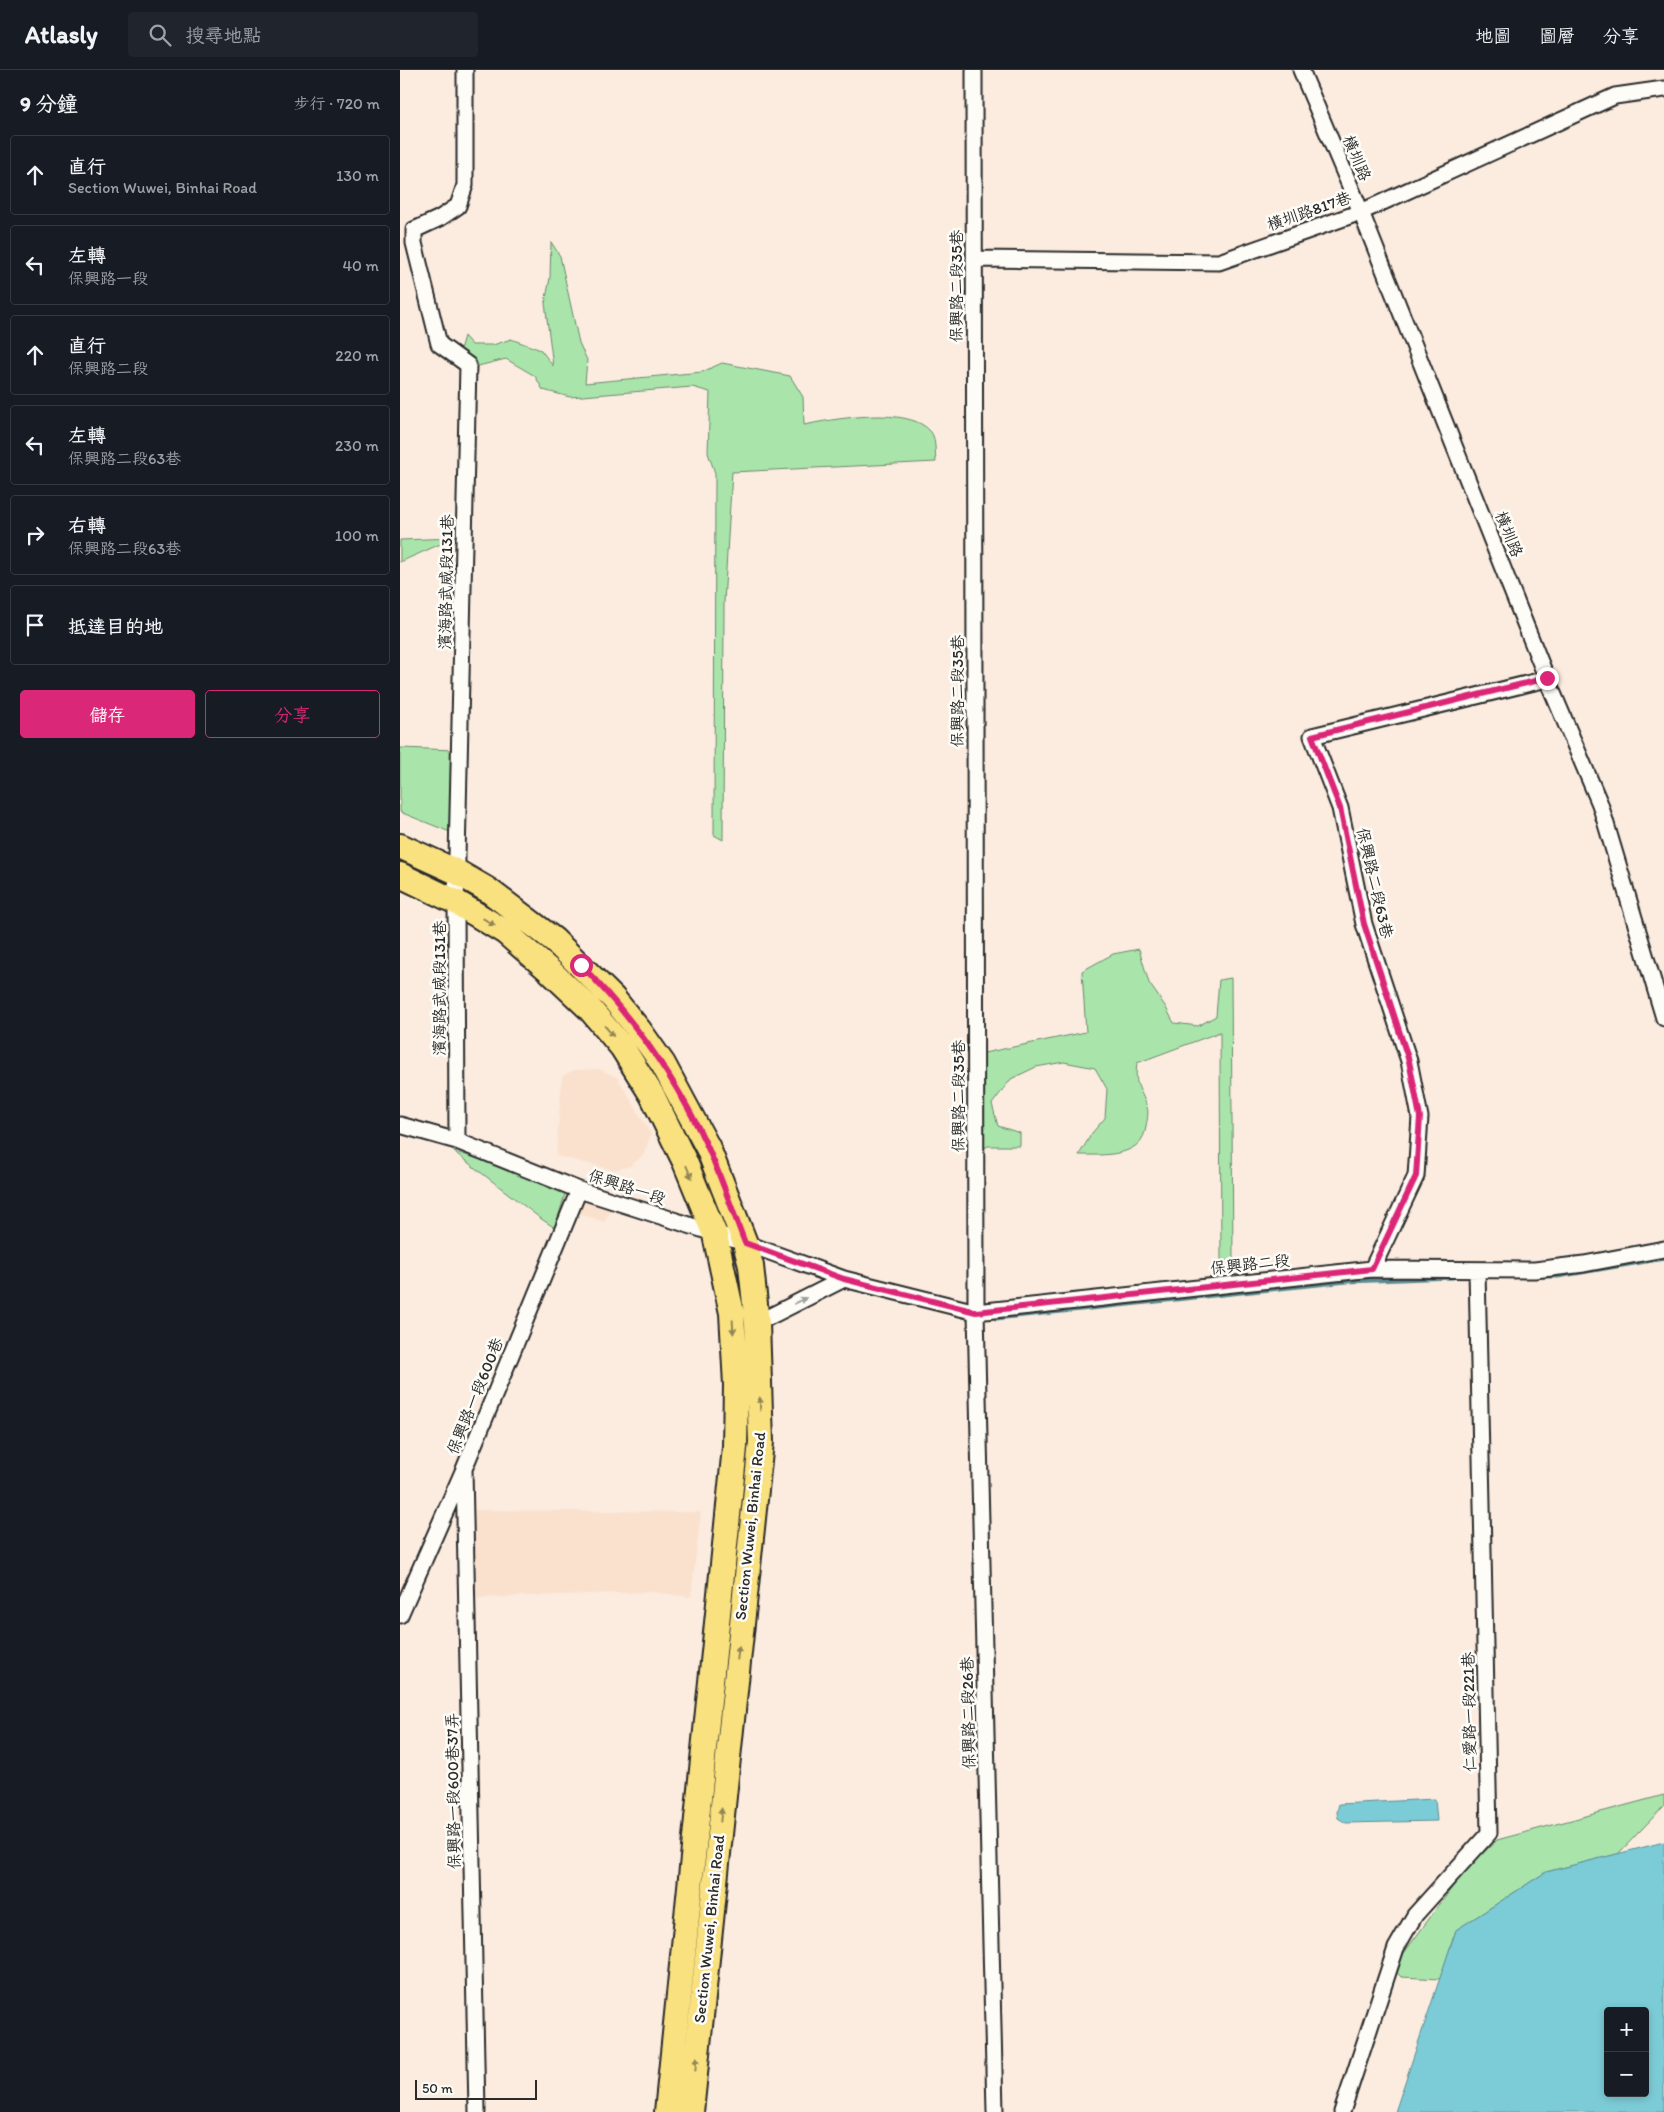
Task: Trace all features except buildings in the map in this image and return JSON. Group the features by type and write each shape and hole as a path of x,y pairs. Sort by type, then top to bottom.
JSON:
{"main road":[{"name":"Section Wuwei, Binhai Road","path":"400,846 457,872 488,890 554,940 613,998 663,1064 708,1148 745,1243 751,1266 757,1323 761,1442 690,2112"},
{"name":"Section Wuwei, Binhai Road","path":"400,875 456,902 505,932 589,1008 622,1048 656,1104 685,1162 715,1235 732,1312 736,1385 735,1448 667,2112"}],"street":[{"name":"濱海路武威段131巷","path":"457,1141 456,902 468,365 440,344 414,243 414,230 440,218 458,206 465,184 465,70"},
{"name":"保興路二段35巷","path":"974,70 976,1312"},
{"name":"橫圳路","path":"1301,70 1361,212 1547,678 1600,804 1664,1018"},
{"name":"橫圳路817巷","path":"974,259 1219,262 1361,212 1615,96 1664,89"},
{"name":"保興路二段63巷","path":"1372,1269 1416,1176 1420,1117 1409,1061 1364,924 1340,808 1312,736 1547,678"},
{"name":"保興路一段","path":"400,1125 457,1141 579,1190 715,1235 745,1243 844,1279"},
{"name":"保興路一段600巷","path":"400,1615 464,1469 579,1190"},
{"name":"保興路二段","path":"844,1279 976,1312 1372,1269 1535,1270 1584,1264 1664,1249"},
{"name":"仁愛路一段221巷","path":"1342,2112 1396,1948 1415,1915 1489,1833 1477,1270"},
{"path":"757,1323 844,1279"},
{"name":"保興路二段26巷","path":"976,1312 995,2112"},
{"name":"保興路一段600巷37弄","path":"464,1469 477,2112"}],"shaded area":[{"path":"599,1069 618,1078 651,1134 644,1154 631,1166 614,1170 556,1156 562,1076 574,1070"},
{"path":"581,1191 617,1200 604,1222 577,1213"},
{"path":"474,1510 701,1512 691,1597 650,1592 475,1598"}],"green space":[{"path":"551,242 560,256 579,343 587,360 585,383 702,372 722,363 790,376 803,397 804,425 851,417 889,416 921,424 931,432 934,438 936,462 732,472 724,602 723,840 714,835 715,473 708,453 710,392 692,387 570,397 543,390 535,376 506,359 474,367 459,353 464,336 472,345 493,345 511,339 541,350 553,366 545,303 550,278"},
{"path":"454,538 400,562 400,540"},
{"path":"400,748 455,750 455,834 400,812"},
{"path":"1139,949 1149,983 1174,1023 1198,1026 1216,1016 1219,980 1231,978 1233,1260 1221,1261 1220,1032 1137,1063 1137,1082 1147,1107 1148,1116 1143,1136 1138,1144 1130,1149 1110,1154 1079,1155 1092,1133 1105,1118 1107,1089 1095,1068 1064,1062 1036,1067 1011,1079 992,1104 998,1126 1020,1133 1020,1146 988,1146 979,1151 981,1067 984,1053 1086,1032 1082,971 1113,954"},
{"path":"453,1151 564,1186 565,1194 555,1228 540,1218"},
{"path":"1664,1795 1664,1806 1618,1854 1546,1872 1456,1930 1440,1979 1401,1977 1393,1968 1465,1870 1497,1840"}],"water":[{"path":"1435,1799 1437,1821 1346,1823 1338,1818 1337,1812 1339,1804"},
{"path":"1664,1842 1664,2112 1395,2112 1456,1930 1546,1872"}],"waterway":[{"path":"1540,1276 1558,1276 1664,1258"},
{"path":"996,1318 1347,1281 1453,1277"}],"route":[{"path":"581,965 613,998 663,1064 708,1148 745,1243 844,1279 976,1312 1372,1269 1416,1176 1420,1117 1409,1061 1364,924 1340,808 1312,736 1547,678"}]}
